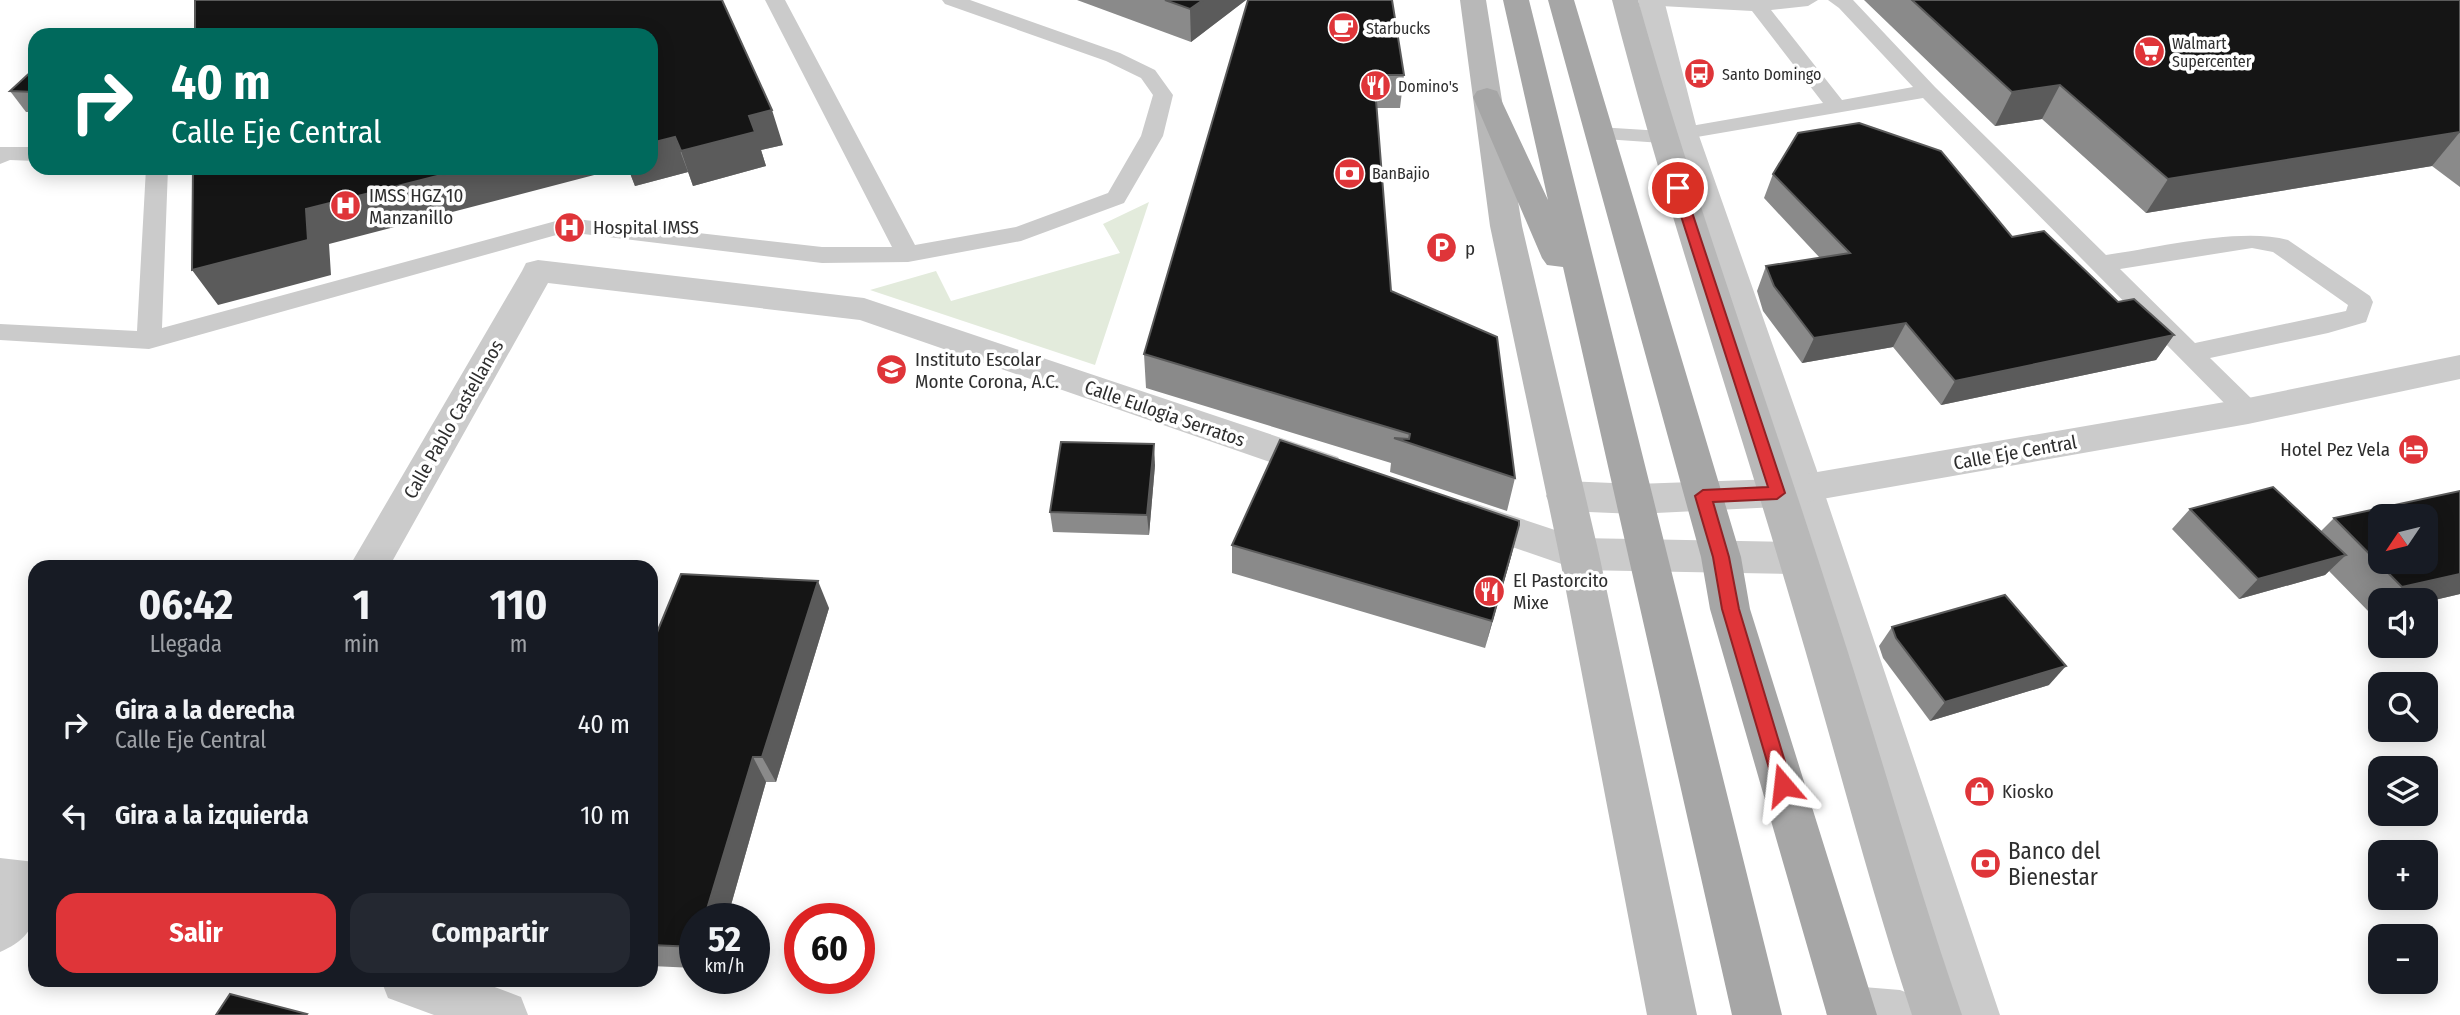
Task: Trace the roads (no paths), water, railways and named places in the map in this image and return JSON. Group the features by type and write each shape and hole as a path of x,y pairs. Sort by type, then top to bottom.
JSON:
{"main road":[{"path":"1473,0 1506,226 1579,554 1672,1015"},
{"path":"1516,0 1757,1015"},
{"path":"1561,0 1721,557 1730,609 1851,1013"},
{"path":"1625,0 1791,491 1797,558 1910,935 1937,1015"},
{"path":"1487,97 1595,341"},
{"path":"1721,864 1732,1015"}],"street":[{"path":"1651,0 1672,135"},
{"name":"Calle Eulogia Serratos","path":"538,271 864,309 1349,476"},
{"name":"Calle Pablo Castellanos","path":"373,560 538,271"},
{"name":"Calle Eje Central","path":"1565,496 1636,499 1791,491 2248,411 2460,367"},
{"path":"1791,491 1842,613 1975,1015"},
{"path":"1441,507 1579,554 1797,558"},
{"path":"0,881 28,885"},
{"path":"0,928 28,894"},
{"path":"425,987 503,1015"},
{"path":"1851,1013 1900,1015"}],"lane":[{"path":"775,0 908,254"},
{"path":"0,332 149,340 567,225 822,255 908,254 1021,234 1116,198 1152,136 1163,95 1148,74 1113,57 952,0"},
{"path":"1661,0 1758,6 1808,0"},
{"path":"1838,0 1846,4 1928,91 2248,411"},
{"path":"1758,6 1836,106"},
{"path":"1598,133 1672,135 1928,91"},
{"path":"0,158 4,153 28,154"},
{"path":"149,340 158,175"},
{"path":"521,237 538,271"},
{"path":"2101,264 2252,240 2280,245 2361,302 2357,316 2337,322 2190,353"}],"place":[{"name":"Starbucks","path":"1343,28"},
{"name":"Walmart Supercenter","path":"2149,52"},
{"name":"Santo Domingo","path":"1699,74"},
{"name":"Domino's","path":"1375,86"},
{"name":"BanBajio","path":"1349,173"},
{"name":"IMSS HGZ 10 Manzanillo","path":"346,206"},
{"name":"Hospital IMSS","path":"570,227"},
{"name":"p","path":"1442,248"},
{"name":"Instituto Escolar Monte Corona, A.C.","path":"892,370"},
{"name":"Hotel Pez Vela","path":"2413,449"},
{"name":"El Pastorcito Mixe","path":"1490,591"},
{"name":"Kiosko","path":"1979,791"},
{"name":"Banco del Bienestar","path":"1985,864"}]}
